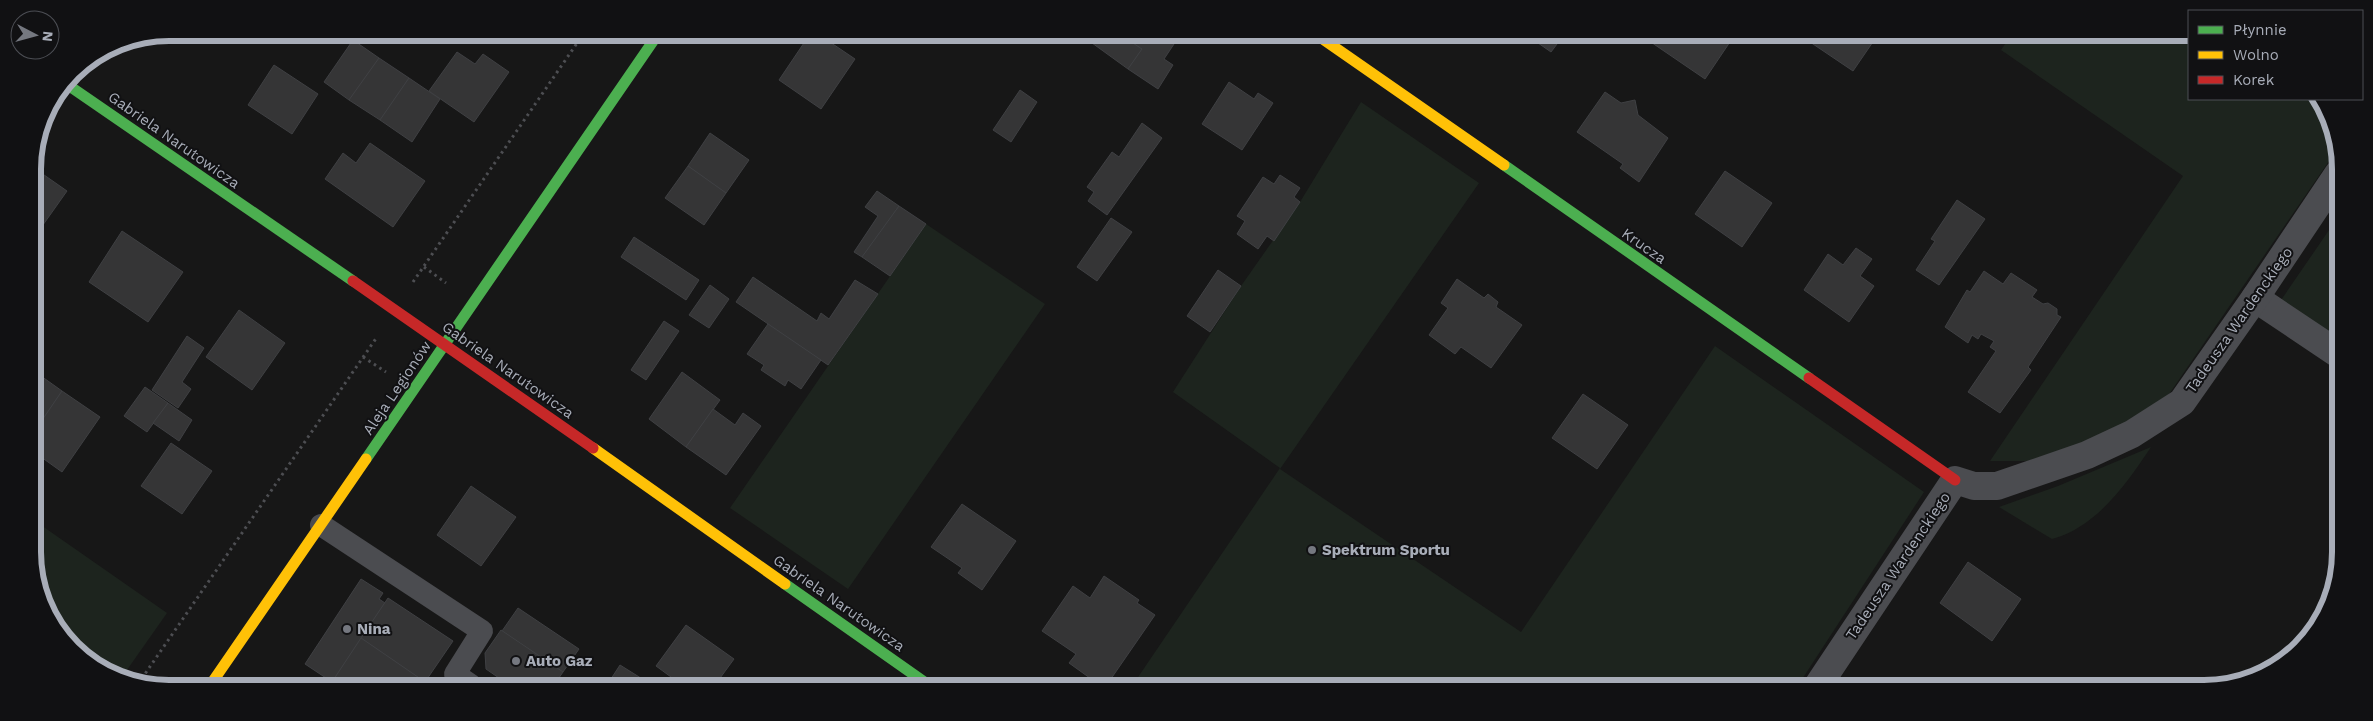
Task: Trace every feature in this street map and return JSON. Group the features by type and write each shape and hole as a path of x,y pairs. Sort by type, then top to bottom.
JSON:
{"street":[{"name":"Krucza","path":"1326,41 1955,480"},
{"name":"Aleja Legionów","path":"213,680 653,42"},
{"name":"Gabriela Narutowicza","path":"71,87 445,344 921,680"},
{"name":"Tadeusza Wardenckiego","path":"1822,679 1955,480 1974,486 1997,486 2087,455 2132,434 2182,402 2332,183"},
{"path":"2255,298 2332,350"}],"lane":[{"path":"321,525 482,632 455,674 464,680"}],"path":[{"path":"413,283 578,42"},
{"path":"143,677 379,333"}],"shaded area":[{"path":"2007,41 2188,41 2188,100 2311,100 2319,112 2325,128 2331,159 2165,400 2107,435 2028,461 1990,461 2183,176 2001,50"},
{"path":"1361,102 1479,183 1280,469 1521,632 1715,346 1924,492 1802,679 1136,680 1280,468 1173,392 1241,286 1300,202"},
{"path":"926,224 1045,304 848,589 730,508"},
{"path":"2332,226 2332,338 2279,303"},
{"path":"2151,447 2132,475 2109,502 2083,525 2068,533 2052,539 1999,507 2058,486"},
{"path":"41,525 167,613 126,672 105,663 91,653 68,630 58,616 51,601 44,577 41,552"}],"building":[{"path":"1536,41 1559,41 1551,52"},
{"path":"1650,41 1730,41 1705,79"},
{"path":"1811,41 1873,41 1853,71"},
{"path":"352,42 356,42 379,58 349,100 324,82"},
{"path":"805,42 829,42 855,59 821,109 779,80"},
{"path":"1090,42 1131,42 1142,49 1128,69"},
{"path":"1131,42 1176,42 1164,59 1173,65 1158,89 1128,69 1142,49"},
{"path":"457,52 475,64 483,54 509,72 474,122 429,91"},
{"path":"379,58 409,78 380,120 349,100"},
{"path":"274,65 318,94 292,134 248,105"},
{"path":"409,78 440,99 412,142 380,120"},
{"path":"1229,82 1254,99 1258,93 1273,103 1242,150 1202,124"},
{"path":"1020,90 1037,102 1011,142 993,130"},
{"path":"1605,92 1621,103 1635,100 1638,115 1668,138 1639,182 1620,168 1623,164 1577,132"},
{"path":"1142,123 1162,138 1107,215 1088,201 1094,192 1087,187 1112,152 1119,157"},
{"path":"710,133 749,160 726,193 688,166"},
{"path":"370,143 425,181 393,227 325,179 343,153 356,163"},
{"path":"688,166 726,193 704,225 665,198"},
{"path":"1725,171 1772,203 1742,247 1695,214"},
{"path":"42,173 67,191 42,227"},
{"path":"1280,175 1300,188 1294,197 1300,202 1274,241 1267,236 1258,249 1237,234 1245,221 1237,216 1263,177 1274,184"},
{"path":"877,191 899,206 862,257 854,252 878,216 865,207"},
{"path":"1957,200 1985,219 1939,285 1916,270 1935,241 1931,239"},
{"path":"899,206 926,224 890,276 862,257"},
{"path":"1111,218 1132,232 1097,281 1077,267"},
{"path":"122,231 183,272 148,322 89,282"},
{"path":"634,237 699,280 686,300 621,257"},
{"path":"1856,248 1872,259 1860,276 1874,286 1849,322 1804,290 1828,254 1843,265"},
{"path":"1218,270 1241,286 1210,332 1187,316"},
{"path":"1984,271 2003,284 2011,273 2037,290 2032,297 2043,304 2048,303 2057,309 2057,315 2061,317 2028,367 2031,370 2000,413 1968,392 1996,351 1990,347 1994,341 1981,334 1978,339 1972,335 1968,343 1945,327 1967,290 1970,292"},
{"path":"753,277 817,321 821,313 829,319 855,280 878,294 828,365 736,302"},
{"path":"1457,279 1484,298 1488,294 1498,302 1496,307 1522,325 1491,368 1461,347 1455,354 1429,335 1448,308 1441,303"},
{"path":"710,285 729,299 709,328 689,315"},
{"path":"239,310 285,343 252,390 206,357"},
{"path":"664,321 679,331 646,380 631,370"},
{"path":"768,324 821,360 801,389 788,380 785,386 761,370 764,365 747,354"},
{"path":"187,336 204,348 182,382 191,389 178,408 152,390"},
{"path":"682,372 720,400 686,447 649,419"},
{"path":"41,376 62,391 41,421"},
{"path":"145,387 168,403 147,432 124,416"},
{"path":"62,391 100,417 62,472 41,457 41,421"},
{"path":"1583,394 1628,425 1597,469 1552,438"},
{"path":"168,403 192,420 179,441 153,423"},
{"path":"713,409 735,425 743,413 761,426 726,475 686,447"},
{"path":"171,443 212,471 182,514 141,486"},
{"path":"471,486 516,517 481,566 437,535"},
{"path":"962,504 1016,541 982,590 958,573 962,568 931,547"},
{"path":"1968,562 2021,599 1992,641 1940,603"},
{"path":"1104,576 1139,600 1137,603 1155,615 1110,680 1092,680 1069,663 1076,654 1042,631 1073,586 1090,598"},
{"name":"Nina","path":"361,579 383,593 379,599 385,603 333,680 329,680 305,664"},
{"path":"388,598 453,641 426,680 422,680 361,638"},
{"path":"518,608 579,649 563,672 502,631"},
{"path":"686,625 734,659 719,680 669,680 671,677 656,666"},
{"name":"Auto Gaz","path":"501,630 563,672 558,680 502,680 486,669 485,653"},
{"path":"361,638 422,680 333,680"},
{"path":"620,665 644,680 610,680"}],"traffic: fast":[{"path":"366,459 653,42"},
{"path":"71,87 353,281"},
{"path":"1504,165 1809,378"},
{"path":"785,584 921,680"}],"traffic: slow":[{"path":"1326,41 1504,165"},
{"path":"593,448 785,584"},
{"path":"214,680 366,459"}],"traffic: jam":[{"path":"353,281 593,448"},
{"path":"1809,378 1955,480"}],"place":[{"name":"Spektrum Sportu","path":"1312,550"},
{"name":"Nina","path":"347,629"},
{"name":"Auto Gaz","path":"516,661"}]}
